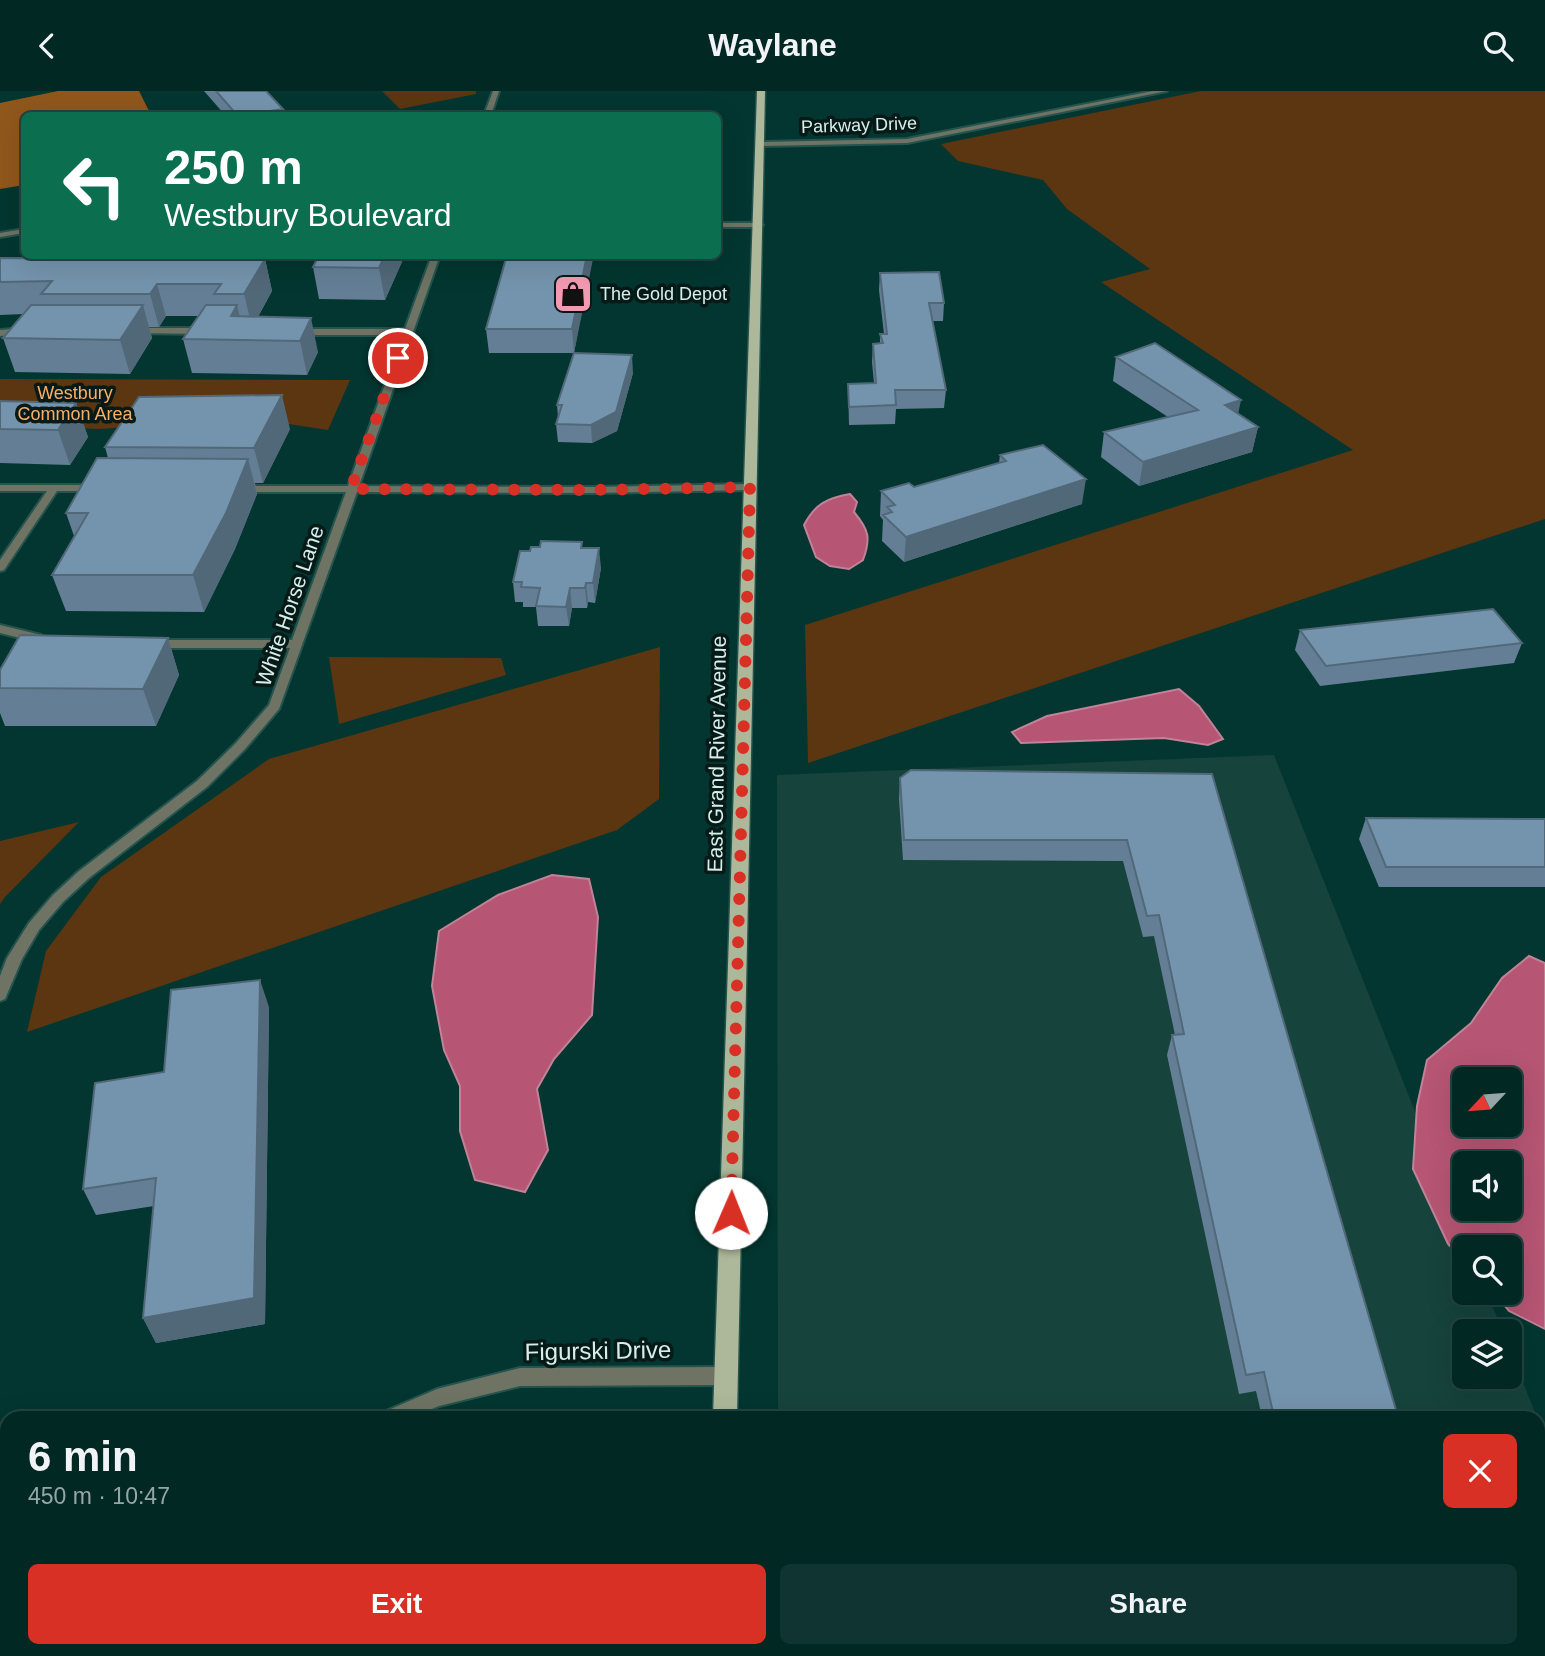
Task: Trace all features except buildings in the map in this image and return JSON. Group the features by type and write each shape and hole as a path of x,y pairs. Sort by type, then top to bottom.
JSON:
{"main road":[{"name":"East Grand River Avenue","path":"725,1411 761,91"}],"street":[{"path":"488,112 496,91"},
{"name":"Parkway Drive","path":"761,144 906,141 1164,91"},
{"path":"721,225 759,225"},
{"path":"0,235 21,232"},
{"name":"White Horse Lane","path":"0,995 5,979 38,919 87,870 201,785 243,744 275,706 435,259"},
{"path":"0,333 37,331"},
{"path":"127,331 216,331"},
{"path":"285,332 408,332"},
{"path":"231,489 594,490 750,487"},
{"path":"0,488 110,488"},
{"path":"0,568 54,488"},
{"path":"0,629 51,639"},
{"path":"133,643 297,644"},
{"name":"Figurski Drive","path":"407,1411 437,1398 520,1377 727,1376"}],"shaded area":[{"path":"58,91 139,91 150,112 21,112 21,186 0,189 0,103"},
{"path":"850,494 857,502 854,512 866,529 868,540 863,560 849,569 830,566 816,557 804,525 822,503"},
{"path":"1179,689 1199,706 1223,739 1208,745 1164,738 1021,743 1012,732 1047,716"},
{"path":"1274,755 1452,1205 1452,1221 1458,1221 1464,1235 1452,1235 1452,1305 1492,1305 1498,1319 1452,1319 1452,1389 1522,1389 1522,1380 1535,1411 778,1411 777,775"},
{"path":"552,875 589,879 598,917 592,1015 554,1059 537,1089 548,1150 525,1192 475,1180 460,1131 460,1086 444,1050 432,986 439,931 498,895"},
{"path":"1529,956 1545,963 1545,1329 1509,1311 1504,1305 1522,1305 1522,1235 1452,1235 1452,1248 1413,1169 1417,1106 1427,1060 1471,1023 1502,978"}],"green space":[{"path":"382,91 476,91 476,94 400,109"},
{"path":"1201,91 1545,91 1545,519 808,763 805,625 1353,450 1101,282 1150,269 1067,209 1043,180 958,161 941,144"},
{"name":"Westbury Common Area","path":"0,379 350,380 328,430 282,423 99,429 0,425"},
{"path":"660,647 659,799 617,830 27,1032 46,951 101,877 269,759"},
{"path":"329,657 501,658 506,675 339,724"},
{"path":"79,822 5,897 0,904 0,841"}],"place":[{"name":"The Gold Depot","path":"573,294"}],"route":[{"path":"398,358 351,489 594,490 750,487 731,1213"}]}
